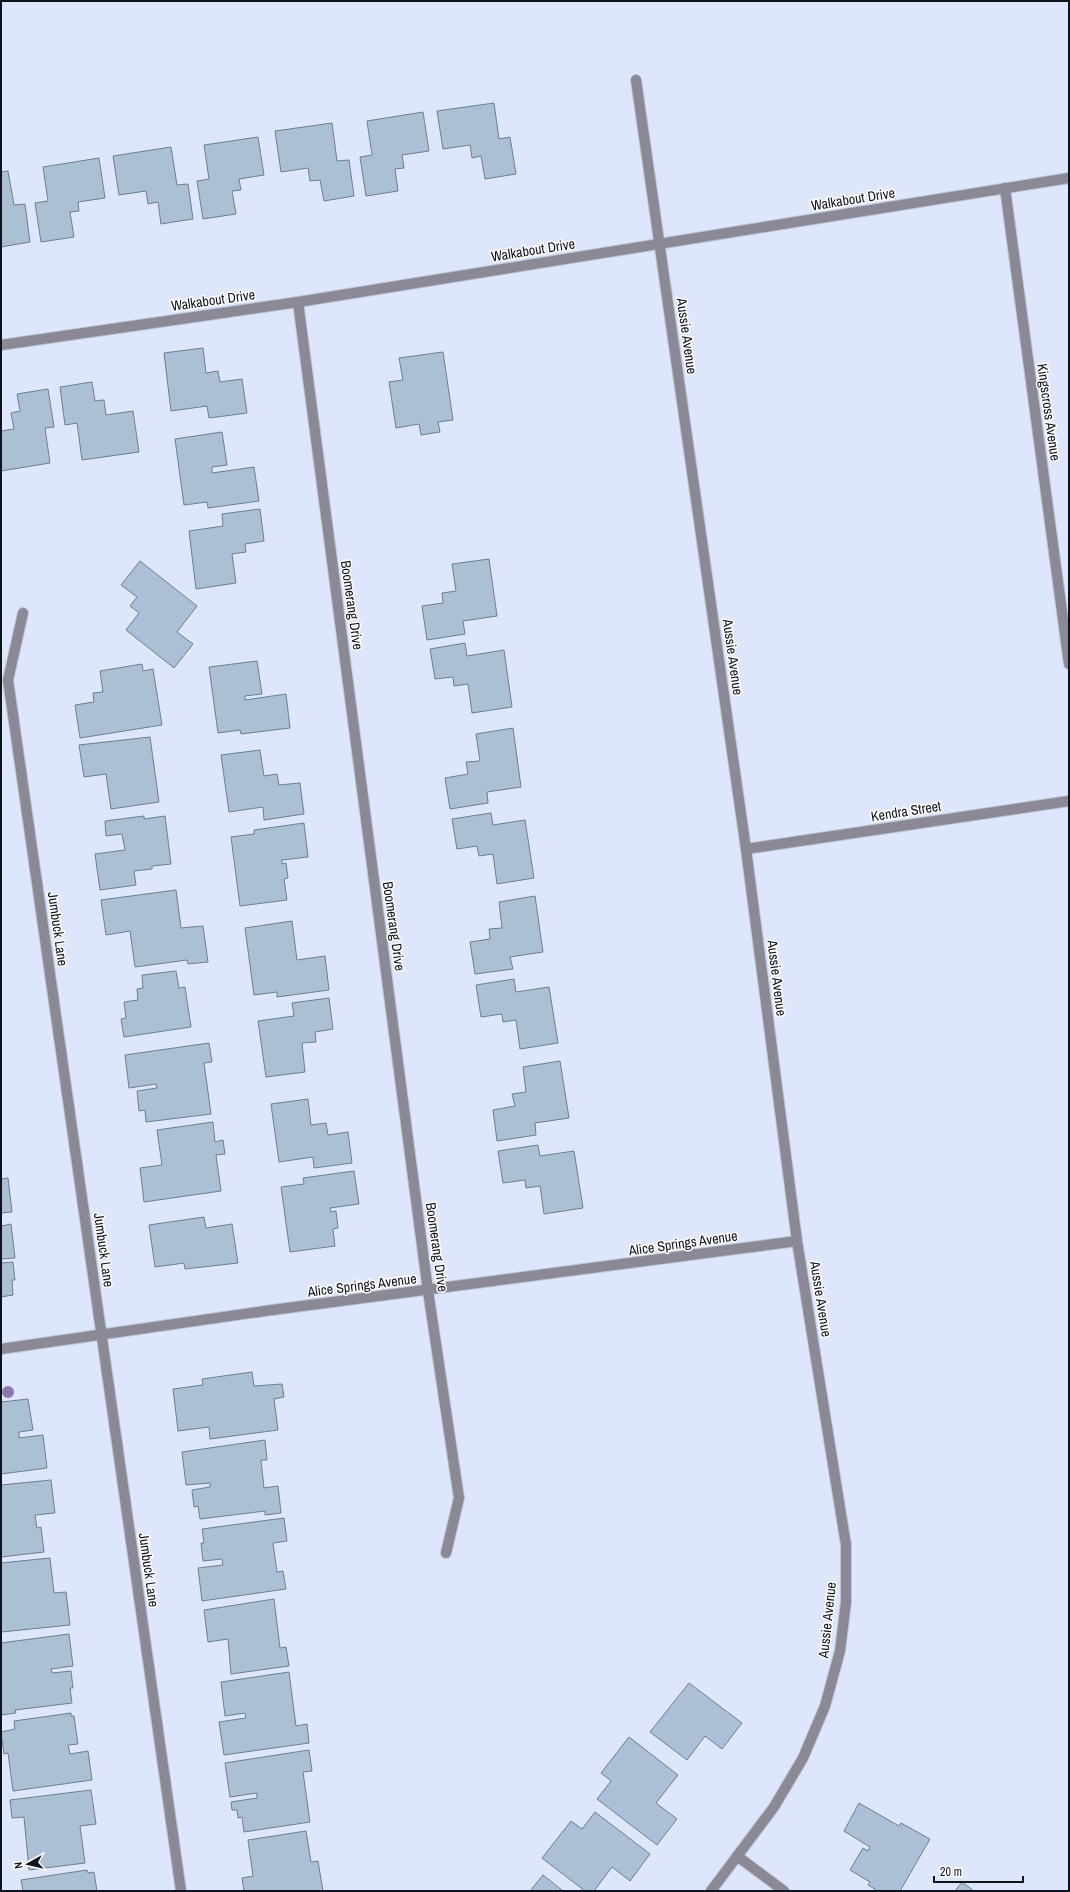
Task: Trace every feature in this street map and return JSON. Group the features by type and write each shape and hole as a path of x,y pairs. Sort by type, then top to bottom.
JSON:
{"street":[{"name":"Aussie Avenue","path":"636,80 746,849 797,1241 846,1546 846,1602 840,1651 825,1706 803,1758 774,1806 711,1891"},
{"name":"Walkabout Drive","path":"1,345 298,302 660,245 1069,178"},
{"name":"Kingscross Avenue","path":"1005,188 1069,664"},
{"name":"Boomerang Drive","path":"298,302 428,1291 459,1498 446,1553"},
{"name":"Jumbuck Lane","path":"23,613 8,680 181,1891"},
{"name":"Kendra Street","path":"746,849 1069,800"},
{"name":"Alice Springs Avenue","path":"1,1349 272,1310 428,1291 797,1241"},
{"path":"737,1856 784,1891"}],"building":[{"path":"494,103 499,139 510,137 516,174 485,179 481,156 472,158 470,145 443,149 437,111"},
{"path":"423,112 429,151 402,155 404,168 395,169 398,191 366,196 360,157 372,155 367,121"},
{"path":"332,123 337,161 349,160 354,196 324,201 320,180 310,181 308,168 281,172 275,131"},
{"path":"258,137 264,175 239,179 241,190 232,191 236,214 203,219 197,181 209,179 204,145"},
{"path":"171,147 177,185 188,184 193,219 161,224 158,202 148,204 146,191 119,195 113,156"},
{"path":"99,158 105,198 78,202 79,211 70,212 74,237 41,242 35,203 48,201 43,167"},
{"path":"8,171 14,205 25,204 30,242 1,247 1,172"},
{"path":"203,348 206,373 218,371 220,382 242,379 247,413 209,418 207,406 171,411 164,353"},
{"path":"443,352 453,420 438,422 440,432 421,435 419,424 396,428 389,382 403,380 399,358"},
{"path":"92,382 95,401 104,400 106,415 133,411 139,452 82,460 77,423 65,425 60,387"},
{"path":"48,389 54,427 45,428 50,463 1,471 1,431 14,429 11,413 20,411 17,394"},
{"path":"222,432 227,465 212,467 212,473 254,467 259,501 208,508 207,502 184,505 175,439"},
{"path":"260,509 264,541 245,544 246,552 232,554 236,583 196,589 189,531 223,526 222,514"},
{"path":"489,559 497,616 463,621 465,634 427,640 422,606 443,603 442,593 456,591 452,564"},
{"path":"140,561 197,606 177,632 193,644 174,668 126,630 139,613 130,606 137,597 121,585"},
{"path":"465,643 467,656 504,650 512,707 472,713 468,684 454,686 453,677 435,679 430,649"},
{"path":"257,661 262,694 245,696 245,700 286,694 290,728 241,734 240,730 218,733 209,667"},
{"path":"142,664 143,671 153,669 162,725 80,738 75,705 94,702 93,693 103,692 100,671"},
{"path":"513,728 521,787 487,792 488,803 450,809 445,778 468,774 466,762 480,761 476,734"},
{"path":"150,737 159,802 111,809 106,774 84,777 79,745"},
{"path":"260,750 264,776 277,774 279,785 300,783 304,814 264,820 263,807 229,812 221,755"},
{"path":"491,813 493,825 525,820 534,878 497,884 493,854 479,856 477,846 457,849 452,819"},
{"path":"144,816 144,819 165,816 171,864 152,866 152,869 134,871 136,885 100,890 95,854 125,850 122,834 106,836 105,821"},
{"path":"304,823 308,857 282,860 282,864 286,863 288,878 284,879 287,900 240,906 231,837 254,834 254,830"},
{"path":"176,890 181,928 203,926 208,962 188,964 187,960 135,967 130,931 106,935 101,900"},
{"path":"535,896 543,952 510,957 513,969 475,974 470,942 490,939 489,929 502,928 499,902"},
{"path":"292,921 297,960 325,956 329,990 277,997 277,992 254,995 245,928"},
{"path":"176,971 179,988 185,987 191,1027 124,1037 121,1019 126,1018 124,1002 138,1000 137,989 143,988 142,975"},
{"path":"514,979 516,992 549,987 558,1043 520,1049 516,1020 503,1022 502,1014 481,1017 476,985"},
{"path":"329,998 333,1029 315,1032 316,1042 302,1043 305,1072 266,1077 258,1021 294,1016 292,1003"},
{"path":"209,1043 212,1062 204,1063 211,1114 146,1122 145,1110 139,1111 137,1091 157,1088 156,1084 129,1088 125,1055"},
{"path":"560,1061 569,1118 535,1123 536,1135 497,1141 493,1110 515,1106 512,1094 526,1092 523,1067"},
{"path":"308,1099 311,1125 326,1123 328,1135 348,1132 352,1163 314,1168 313,1157 279,1162 271,1104"},
{"path":"213,1122 215,1142 223,1140 225,1154 216,1155 221,1191 144,1202 140,1168 162,1165 157,1130"},
{"path":"538,1145 540,1156 574,1151 583,1208 544,1214 540,1186 526,1188 525,1180 503,1183 498,1151"},
{"path":"354,1171 359,1204 330,1208 331,1212 336,1211 338,1228 333,1229 335,1246 290,1252 281,1187 304,1184 303,1178"},
{"path":"8,1178 12,1212 1,1213 1,1179"},
{"path":"204,1217 206,1228 232,1224 238,1263 185,1269 184,1263 155,1267 149,1225"},
{"path":"11,1224 15,1258 1,1259 1,1226"},
{"path":"13,1262 15,1280 12,1280 13,1295 1,1297 1,1263"},
{"path":"252,1372 254,1386 282,1384 284,1397 274,1399 278,1430 210,1439 209,1427 178,1431 173,1389 203,1385 202,1379"},
{"path":"28,1399 33,1430 19,1432 19,1438 43,1435 47,1468 1,1474 1,1402"},
{"path":"265,1440 267,1460 261,1460 264,1488 278,1486 281,1513 265,1515 265,1511 200,1519 198,1506 194,1507 192,1490 210,1487 210,1483 186,1485 182,1452"},
{"path":"51,1480 55,1513 35,1515 37,1528 41,1527 44,1552 1,1557 1,1485"},
{"path":"284,1518 287,1541 273,1543 277,1572 283,1571 286,1589 202,1601 198,1568 223,1565 222,1559 203,1561 201,1543 204,1543 202,1529"},
{"path":"50,1558 54,1593 66,1592 70,1625 1,1632 1,1563"},
{"path":"274,1599 280,1648 286,1647 289,1666 231,1674 228,1639 208,1642 204,1610"},
{"path":"69,1634 73,1666 51,1669 52,1673 71,1671 73,1688 70,1688 72,1703 15,1710 16,1713 1,1715 1,1643"},
{"path":"289,1672 296,1726 307,1724 309,1743 224,1755 219,1722 246,1718 245,1713 225,1716 221,1682"},
{"path":"689,1683 742,1723 722,1749 705,1736 687,1760 650,1732"},
{"path":"71,1713 71,1716 74,1716 78,1744 68,1745 70,1754 88,1751 92,1780 13,1791 8,1753 4,1754 1,1732 15,1729 14,1721"},
{"path":"629,1737 678,1775 656,1803 677,1819 657,1845 597,1799 611,1781 601,1773"},
{"path":"309,1750 312,1771 303,1772 310,1822 244,1832 242,1817 238,1818 237,1810 232,1810 231,1802 257,1798 257,1793 230,1797 225,1763"},
{"path":"91,1790 96,1824 80,1826 85,1863 29,1870 24,1817 12,1818 10,1800"},
{"path":"859,1803 899,1826 901,1823 930,1839 900,1891 878,1891 868,1885 870,1882 850,1870 863,1848 868,1851 870,1847 844,1831"},
{"path":"595,1812 650,1854 630,1881 612,1867 594,1891 585,1891 542,1858 571,1821 582,1829"},
{"path":"306,1831 311,1862 318,1861 323,1891 244,1891 242,1878 253,1876 248,1840"},
{"path":"87,1870 88,1873 94,1872 97,1891 23,1891 21,1880"},
{"path":"543,1875 563,1891 530,1891"},
{"path":"962,1882 974,1891 955,1891"}]}
